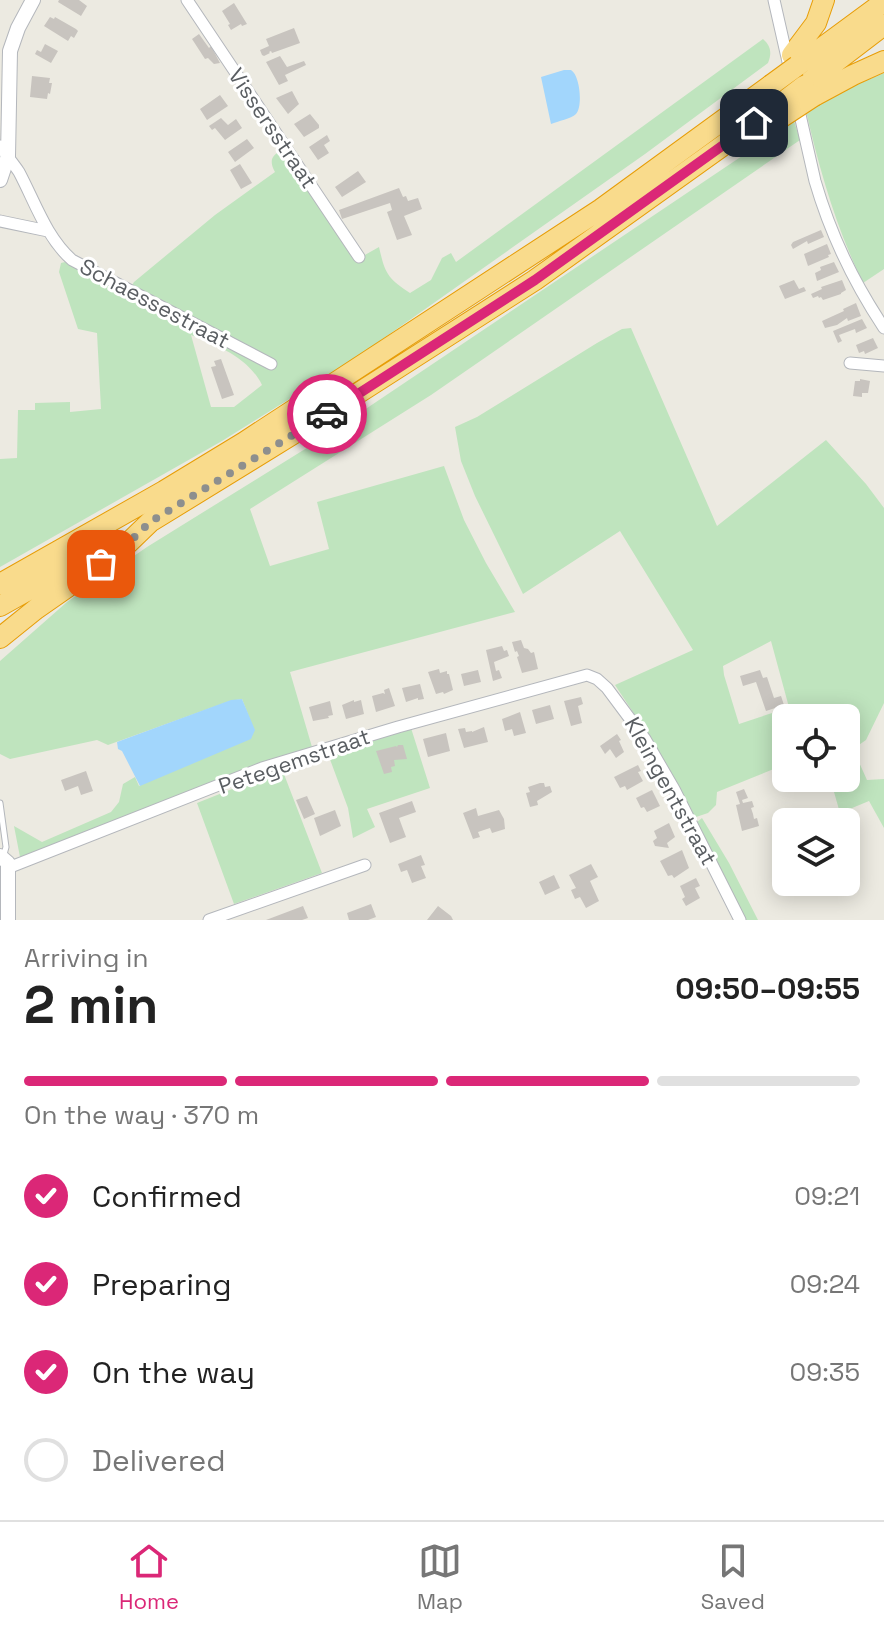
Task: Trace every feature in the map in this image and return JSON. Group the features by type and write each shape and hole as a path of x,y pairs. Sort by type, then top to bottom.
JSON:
{"highway":[{"path":"802,76 824,0"},
{"path":"0,606 150,522 535,280 693,166 778,113 802,76 884,2"},
{"path":"802,76 884,25"},
{"path":"0,584 243,443 601,209 746,105 751,90 770,80 853,75 884,61"},
{"path":"0,638 122,549 150,522"}],"street":[{"path":"0,180 10,51 33,0"},
{"name":"Vissersstraat","path":"187,0 359,257"},
{"path":"774,0 822,206 846,265 884,328"},
{"name":"Schaessestraat","path":"4,151 17,169 48,231 72,260 271,364"},
{"path":"0,221 48,231"},
{"path":"850,363 884,366"},
{"name":"Petegemstraat","path":"4,860 262,768 587,675"},
{"name":"Kleingentstraat","path":"587,675 607,688 645,739 674,789 740,920"},
{"path":"4,860 8,920"},
{"path":"209,920 365,865"}],"lane":[{"path":"0,803 6,847 4,860"}],"green space":[{"path":"763,39 768,44 768,63 645,154 360,355 222,441 0,567 0,459 17,458 18,410 35,410 35,403 70,402 70,412 101,409 97,333 78,329 59,272 61,263 65,262 127,294 134,282 215,215 275,172 272,159 283,150 356,260 379,247 388,274 410,293 431,280 442,258 451,253 456,262","holes":["191,335 241,360 262,385 234,407 211,407"]},
{"path":"884,73 884,269 863,283 830,199 806,111"},
{"path":"794,121 800,140 431,395 250,509 270,566 329,549 317,502 444,466 464,520 515,612 290,672 312,747 20,857 14,826 42,842 111,812 119,802 123,784 135,777 139,786 254,730 242,699 108,745 97,740 10,759 0,754 0,661 67,602 147,547 318,441"},
{"path":"631,328 717,526 826,440 884,508 884,703 866,740 860,744 860,704 788,704 771,641 723,666 739,724 772,713 772,770 717,792 716,805 708,813 693,818 650,738 615,685 693,650 620,531 523,594 461,461 455,427 477,417 622,329"},
{"path":"411,728 430,788 367,809 375,827 353,838 348,808 328,754"},
{"path":"860,764 867,780 884,779 884,828 869,801 852,808 839,808 834,792 860,792"},
{"path":"282,769 322,873 234,904 197,803"},
{"path":"702,818 758,920 743,920 697,822"}],"water":[{"path":"571,70 577,78 578,110 571,117 551,124 541,77"},
{"path":"242,699 255,730 251,739 140,786 117,742 231,700"}],"building":[{"path":"59,0 79,0 87,6 81,16"},
{"path":"234,3 247,24 231,30 222,11"},
{"path":"50,17 76,29 74,38 71,36 68,41 44,26"},
{"path":"294,28 300,43 262,55 260,50 269,46 266,39"},
{"path":"199,34 209,48 211,46 220,63 214,64 205,59 192,39"},
{"path":"45,44 58,51 51,63 35,54 37,50 41,52"},
{"path":"280,56 287,67 304,61 306,65 285,75 288,81 279,85 266,62"},
{"path":"32,76 50,78 49,83 52,83 47,99 30,97"},
{"path":"292,91 299,104 288,114 276,98"},
{"path":"220,95 228,106 207,120 200,109"},
{"path":"310,114 319,128 304,137 294,124"},
{"path":"221,118 228,125 236,119 242,128 225,140 215,128 212,130 209,126"},
{"path":"327,135 330,141 324,145 329,153 318,160 309,147"},
{"path":"247,139 254,148 235,162 228,152"},
{"path":"240,164 252,183 241,189 230,170"},
{"path":"358,171 366,182 342,197 335,187"},
{"path":"399,188 408,201 418,198 422,209 404,216 412,235 397,240 387,212 392,210 390,203 342,219 339,210"},
{"path":"821,230 824,237 808,244 807,241 793,249 793,242"},
{"path":"827,244 831,254 829,257 808,266 804,254"},
{"path":"834,262 839,272 817,281 815,273 821,270 820,267"},
{"path":"794,280 799,289 804,287 806,291 785,299 779,286"},
{"path":"842,280 846,290 841,294 823,300 818,296 813,298 811,294 821,287"},
{"path":"856,303 861,316 848,321 847,318 825,328 822,321"},
{"path":"862,319 867,328 839,335 842,341 838,343 833,331"},
{"path":"873,338 878,348 865,354 864,351 859,353 856,345"},
{"path":"221,359 234,395 222,399 211,367 216,366 214,361"},
{"path":"855,381 870,381 868,393 862,393 862,397 853,396"},
{"path":"521,640 524,648 534,652 538,669 522,673 512,642"},
{"path":"502,646 509,656 494,662 502,678 493,681 486,650"},
{"path":"439,669 440,673 447,671 449,674 453,690 444,694 436,694 428,672"},
{"path":"478,670 481,682 464,686 461,674"},
{"path":"760,670 763,678 767,677 774,698 781,696 784,704 772,704 772,709 766,711 756,682 743,686 740,676"},
{"path":"420,684 424,699 406,702 402,688"},
{"path":"389,688 395,706 376,712 372,696 385,694 384,690"},
{"path":"581,697 583,704 578,706 582,723 571,726 564,701"},
{"path":"361,700 364,714 346,719 342,705"},
{"path":"330,701 333,715 313,721 309,707"},
{"path":"550,705 554,719 536,724 532,710"},
{"path":"520,712 526,733 514,736 512,729 505,731 502,719"},
{"path":"484,727 488,742 464,748 458,729 465,728 466,732 472,732"},
{"path":"446,733 450,751 428,757 423,739"},
{"path":"617,734 624,752 616,758 610,749 605,754 600,746"},
{"path":"403,745 407,759 394,760 392,772 384,774 376,751"},
{"path":"638,765 643,781 627,790 625,786 620,788 614,777"},
{"path":"86,771 93,791 81,795 78,786 65,791 61,780"},
{"path":"540,783 550,786 552,792 537,801 538,805 530,807 526,793 530,792 528,787"},
{"path":"744,789 748,798 742,800 743,803 752,801 754,819 757,818 759,826 742,831 736,792"},
{"path":"652,790 660,806 647,812 636,798"},
{"path":"307,796 315,814 304,819 296,800"},
{"path":"412,801 416,812 399,818 406,837 390,843 379,813"},
{"path":"476,808 478,816 499,810 505,829 492,833 490,828 478,832 480,837 473,839 463,813"},
{"path":"335,810 341,826 320,836 314,818"},
{"path":"669,823 675,837 667,843 669,848 655,846 653,841 657,838 654,831"},
{"path":"682,850 689,868 674,878 668,876 660,861"},
{"path":"421,855 426,878 412,883 407,870 401,872 398,864"},
{"path":"591,864 598,877 590,881 599,901 586,908 580,897 575,899 571,890 576,888 569,875"},
{"path":"554,875 560,888 545,895 539,882"},
{"path":"696,878 700,886 695,888 700,898 686,906 680,886"},
{"path":"371,904 376,917 349,920 347,913"},
{"path":"303,906 308,918 266,920"},
{"path":"438,906 451,916 453,920 427,920"}],"way so far":[{"path":"101,564 150,522 327,414"}],"route":[{"path":"327,414 535,280 754,123"}]}
